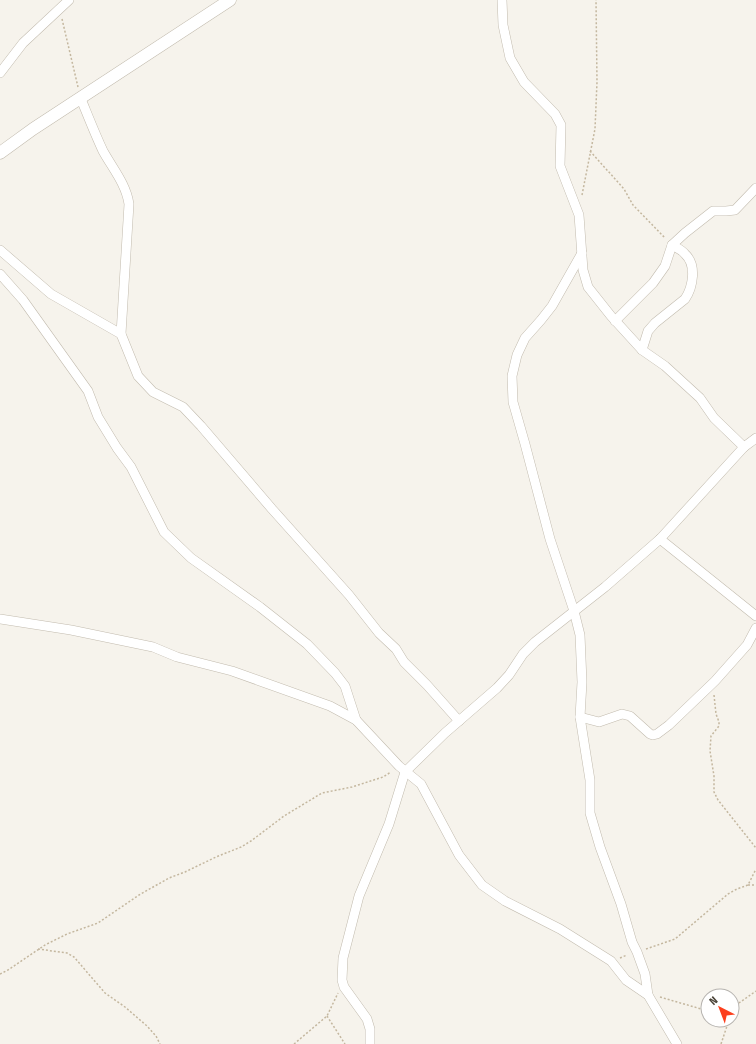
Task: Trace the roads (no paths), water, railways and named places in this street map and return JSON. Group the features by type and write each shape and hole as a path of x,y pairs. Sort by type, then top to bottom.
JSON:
{"street":[{"path":"0,73 23,43 69,0"},
{"path":"0,153 33,129 230,0"},
{"path":"502,0 503,25 510,58 524,82 555,114 561,125 560,166 579,215 583,270 588,287 615,321 642,350 665,366 700,398 714,418 744,447"},
{"path":"81,98 94,133 125,186 128,198 126,274 121,334 138,376 153,392 183,408 202,426 280,518 349,595 379,633 396,649 404,662 459,721"},
{"path":"615,321 653,283 665,266 672,245 685,232 713,211 726,212 735,210 756,188"},
{"path":"642,350 648,331 655,323 685,299 688,294 692,278 691,262 686,255 672,245"},
{"path":"0,250 51,294 121,334"},
{"path":"582,253 552,306 525,338 517,355 512,376 512,402 525,444 550,539 574,611 580,642 582,682 580,717 590,780 590,813 600,847 622,904 632,942 644,974 648,995 677,1044"},
{"path":"0,274 23,300 88,391 98,417 117,448 132,467 164,532 191,558 260,607 307,644 335,673 345,686 356,720"},
{"path":"370,1044 370,1028 367,1019 344,987 342,980 343,958 359,896 389,824 402,769 505,680 535,642 605,586 660,539 744,447 756,438"},
{"path":"660,539 756,616"},
{"path":"0,619 71,630 153,648 177,657 232,671 330,706 356,720 402,769 421,784 459,855 482,885 505,901 560,929 611,961 626,980 648,995"},
{"path":"580,717 599,722 622,714 630,716 650,734 657,734 669,725 715,681 747,645 756,628"}]}
